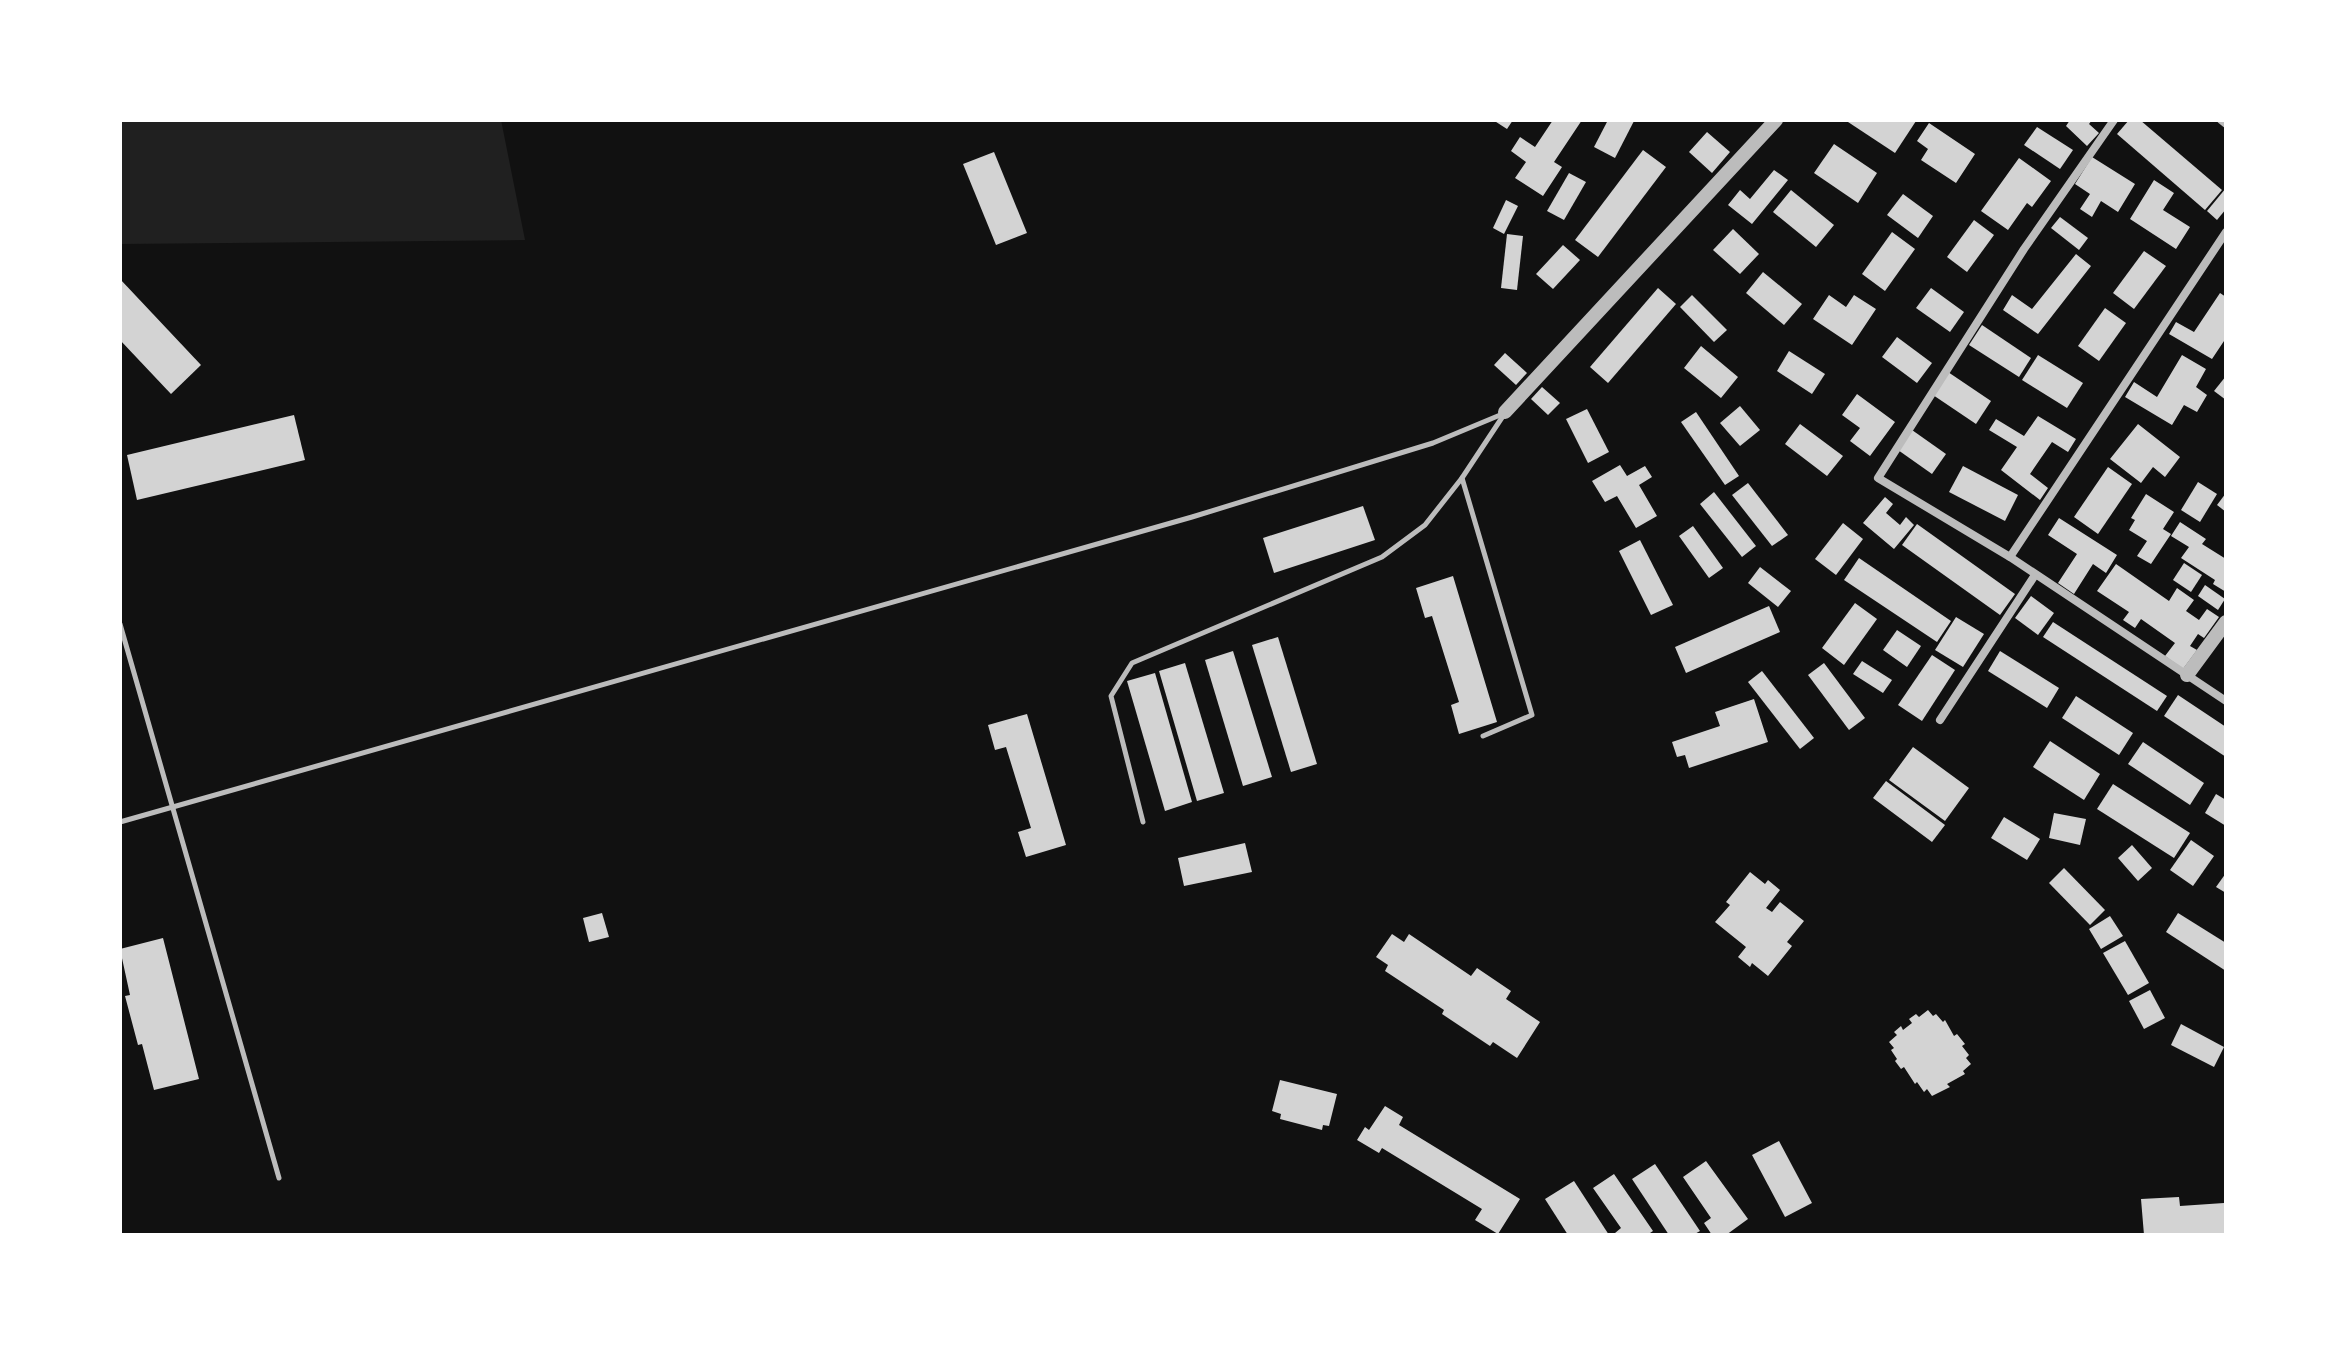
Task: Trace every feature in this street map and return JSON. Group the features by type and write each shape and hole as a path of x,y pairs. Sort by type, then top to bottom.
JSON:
{"street":[{"path":"1505,412 1776,120"},
{"path":"2114,120 2024,249 1878,478 2010,557 2226,701"},
{"path":"2221,120 2226,124"},
{"path":"2010,557 2226,232"},
{"path":"1940,720 2035,575"},
{"path":"2187,675 2226,622"}],"lane":[{"path":"1143,822 1111,696 1132,663 1382,557 1425,525 1462,478 1505,412"},
{"path":"120,822 1179,521 1433,443 1505,412"},
{"path":"1462,478 1532,715 1483,736"},
{"path":"120,624 279,1178"}],"shaded area":[{"path":"120,120 501,120 525,240 120,244"}],"building":[{"path":"1493,120 1513,120 1507,129"},
{"path":"1553,120 1582,120 1554,162 1562,167 1543,196 1515,178 1526,162 1511,151 1520,137 1535,147"},
{"path":"1608,120 1634,121 1615,158 1594,147"},
{"path":"1845,120 1914,120 1916,121 1895,153"},
{"path":"2070,120 2092,120 2089,124 2099,133 2087,146 2066,126"},
{"path":"2129,120 2140,120 2222,190 2205,210 2117,134"},
{"path":"1929,123 1975,154 1956,183 1921,160 1928,149 1917,141"},
{"path":"2037,127 2073,150 2060,169 2024,145"},
{"path":"1707,132 1730,152 1712,173 1689,152"},
{"path":"1834,144 1877,173 1858,203 1814,173"},
{"path":"1643,150 1666,167 1598,257 1575,240"},
{"path":"994,152 1027,233 996,245 963,164"},
{"path":"2092,157 2135,184 2118,212 2101,201 2092,217 2080,209 2090,194 2075,184"},
{"path":"2019,158 2051,181 2032,207 2027,203 2008,230 1981,211"},
{"path":"1774,170 1788,180 1752,224 1728,205 1740,190 1750,199"},
{"path":"1569,173 1586,182 1564,220 1547,211"},
{"path":"2154,180 2174,193 2163,210 2190,227 2176,249 2130,219"},
{"path":"2226,188 2226,209 2217,220 2207,211"},
{"path":"1791,190 1834,225 1816,247 1773,212"},
{"path":"1903,194 1933,216 1918,238 1887,215"},
{"path":"1506,200 1518,206 1504,234 1493,228"},
{"path":"2060,217 2088,238 2079,250 2051,228"},
{"path":"1974,220 1994,235 1967,272 1947,257"},
{"path":"1733,229 1759,254 1740,274 1713,250"},
{"path":"1892,232 1915,249 1885,291 1862,274"},
{"path":"1507,234 1523,236 1517,290 1501,288"},
{"path":"1563,245 1580,260 1553,289 1536,274"},
{"path":"2144,251 2166,266 2134,309 2113,293"},
{"path":"2076,254 2091,266 2038,334 2003,310 2012,295 2032,309"},
{"path":"1763,272 1802,304 1784,325 1746,293"},
{"path":"120,279 201,365 171,394 120,340"},
{"path":"1658,288 1676,304 1608,383 1590,367"},
{"path":"1931,288 1964,312 1950,332 1916,308"},
{"path":"2220,293 2226,297 2226,338 2212,359 2169,334 2176,322 2194,332"},
{"path":"1692,295 1727,330 1714,342 1680,307"},
{"path":"1829,295 1846,307 1854,295 1876,309 1852,345 1813,319"},
{"path":"2105,308 2126,323 2099,361 2078,346"},
{"path":"1982,325 2031,358 2019,377 1969,345"},
{"path":"1897,337 1932,363 1917,383 1882,357"},
{"path":"1701,346 1738,377 1721,398 1684,368"},
{"path":"1789,351 1825,374 1812,394 1777,371"},
{"path":"1505,353 1527,373 1516,385 1494,365"},
{"path":"2038,355 2083,383 2067,408 2022,380"},
{"path":"2182,355 2206,369 2196,387 2207,395 2197,412 2184,405 2172,425 2125,397 2134,382 2157,397"},
{"path":"1948,372 1991,401 1976,424 1933,395"},
{"path":"2226,376 2226,400 2214,391"},
{"path":"1542,387 1560,403 1548,415 1531,399"},
{"path":"1857,394 1895,422 1870,456 1850,441 1860,428 1842,415"},
{"path":"1740,406 1760,430 1740,446 1720,423"},
{"path":"1587,409 1609,452 1588,463 1566,419"},
{"path":"1696,412 1739,476 1725,485 1681,422"},
{"path":"294,415 305,460 137,500 127,455"},
{"path":"2038,416 2076,439 2068,452 2052,442 2030,474 2048,488 2040,500 2001,470 2017,447 1989,430 1996,419 2024,436"},
{"path":"1800,424 1843,456 1827,476 1785,444"},
{"path":"2138,424 2180,457 2165,477 2153,467 2141,483 2110,459"},
{"path":"1912,430 1946,454 1932,474 1898,450"},
{"path":"1620,465 1627,476 1645,466 1652,477 1639,485 1657,516 1636,528 1617,496 1605,502 1592,481"},
{"path":"1963,466 2018,495 2005,521 1949,492"},
{"path":"2108,467 2132,484 2098,534 2074,517"},
{"path":"2198,482 2217,494 2200,522 2181,510"},
{"path":"1748,483 1788,535 1772,546 1732,495"},
{"path":"1714,492 1756,546 1742,557 1700,504"},
{"path":"2226,493 2226,512 2217,505"},
{"path":"2146,494 2174,512 2163,529 2171,534 2151,564 2137,556 2147,541 2129,530 2135,520 2131,518"},
{"path":"1885,497 1893,504 1886,513 1900,525 1906,517 1914,525 1894,549 1863,523"},
{"path":"1363,506 1375,540 1274,573 1263,538"},
{"path":"2059,518 2117,555 2106,573 2093,564 2074,594 2058,583 2077,554 2048,535"},
{"path":"2180,522 2206,539 2202,544 2226,559 2226,592 2213,584 2215,580 2181,558 2189,547 2171,536"},
{"path":"1843,523 1863,539 1836,575 1815,559"},
{"path":"1917,524 2015,594 2000,615 1902,545"},
{"path":"1693,526 1723,568 1709,578 1679,536"},
{"path":"1640,540 1673,605 1651,615 1619,551"},
{"path":"1859,558 1951,621 1937,642 1844,580"},
{"path":"2184,563 2202,575 2191,592 2173,580"},
{"path":"2116,564 2169,601 2177,588 2194,600 2186,611 2199,620 2207,609 2219,617 2204,638 2198,634 2190,646 2197,650 2183,669 2165,656 2175,643 2141,619 2135,628 2123,620 2129,612 2097,591"},
{"path":"1760,567 1791,591 1778,607 1748,583"},
{"path":"1453,576 1497,722 1459,734 1451,705 1459,702 1432,616 1425,618 1416,588"},
{"path":"2205,585 2225,599 2218,610 2198,596"},
{"path":"2031,596 2054,613 2038,635 2015,618"},
{"path":"1855,603 1877,619 1844,665 1822,648"},
{"path":"1769,606 1780,632 1686,673 1675,647"},
{"path":"1956,617 1984,634 1963,667 1935,650"},
{"path":"2053,622 2167,696 2157,711 2043,637"},
{"path":"1897,630 1921,646 1907,667 1883,650"},
{"path":"1278,637 1317,764 1291,772 1252,645"},
{"path":"1233,651 1272,777 1243,786 1205,660"},
{"path":"2000,651 2059,688 2047,708 1988,671"},
{"path":"1932,655 1955,670 1922,721 1898,705"},
{"path":"1862,661 1892,680 1883,693 1853,674"},
{"path":"1185,663 1224,793 1197,801 1159,671"},
{"path":"1824,663 1865,718 1849,730 1808,675"},
{"path":"1762,671 1814,738 1800,749 1748,682"},
{"path":"1155,673 1192,802 1165,811 1127,681"},
{"path":"2178,695 2226,727 2226,757 2164,716"},
{"path":"2076,696 2133,733 2119,755 2062,718"},
{"path":"1754,699 1768,742 1689,768 1685,755 1677,757 1672,742 1720,726 1715,712"},
{"path":"1027,714 1066,845 1026,857 1018,832 1031,828 1006,747 995,750 988,725"},
{"path":"2050,741 2100,774 2084,800 2033,767"},
{"path":"2143,742 2204,783 2190,805 2128,764"},
{"path":"1913,747 1969,788 1945,821 1889,780"},
{"path":"1886,781 1945,825 1932,842 1873,798"},
{"path":"2113,784 2190,833 2174,858 2097,809"},
{"path":"2216,794 2226,800 2226,826 2205,813"},
{"path":"2054,813 2086,819 2080,845 2049,838"},
{"path":"2004,817 2040,839 2027,860 1991,838"},
{"path":"2191,840 2214,856 2193,886 2170,870"},
{"path":"1245,843 1252,872 1184,886 1178,858"},
{"path":"2132,845 2152,868 2138,881 2118,858"},
{"path":"2064,868 2105,910 2090,925 2049,883"},
{"path":"1750,872 1765,884 1768,880 1780,890 1766,908 1772,912 1780,902 1804,921 1787,942 1792,946 1768,976 1752,963 1750,967 1738,957 1746,947 1715,922 1730,905 1726,902"},
{"path":"2226,873 2226,893 2216,887"},
{"path":"602,913 609,937 589,942 583,918"},
{"path":"2178,913 2226,943 2226,971 2166,932"},
{"path":"2110,916 2123,936 2101,949 2089,929"},
{"path":"1392,934 1404,942 1409,934 1471,976 1477,968 1511,991 1506,999 1540,1022 1517,1058 1493,1042 1490,1046 1442,1014 1444,1010 1385,971 1388,965 1376,957"},
{"path":"163,938 199,1079 154,1090 125,996 130,995 120,949"},
{"path":"2125,941 2149,983 2128,995 2103,953"},
{"path":"2150,990 2165,1018 2144,1029 2129,1001"},
{"path":"1928,1010 1943,1022 1945,1020 1954,1036 1957,1034 1965,1044 1962,1046 1971,1064 1963,1071 1965,1074 1947,1084 1950,1087 1932,1096 1927,1089 1924,1092 1917,1082 1915,1084 1904,1067 1901,1069 1889,1042 1901,1026 1903,1030 1912,1023 1909,1019 1916,1014 1919,1017"},
{"path":"2181,1024 2224,1047 2214,1067 2171,1045"},
{"path":"1280,1080 1337,1094 1329,1126 1323,1125 1322,1130 1280,1119 1281,1114 1272,1111"},
{"path":"1385,1106 1403,1117 1399,1125 1520,1199 1498,1234 1475,1220 1482,1209 1382,1148 1379,1153 1357,1140 1365,1127 1369,1130"},
{"path":"1779,1141 1812,1203 1785,1217 1752,1155"},
{"path":"1706,1161 1748,1219 1726,1235 1712,1235 1704,1223 1711,1218 1683,1177"},
{"path":"1655,1164 1700,1231 1693,1235 1669,1235 1632,1179"},
{"path":"1614,1174 1653,1231 1647,1235 1615,1233 1621,1228 1593,1188"},
{"path":"1574,1181 1609,1235 1568,1235 1545,1199"},
{"path":"2179,1197 2180,1206 2224,1203 2226,1235 2144,1235 2141,1199"}]}
